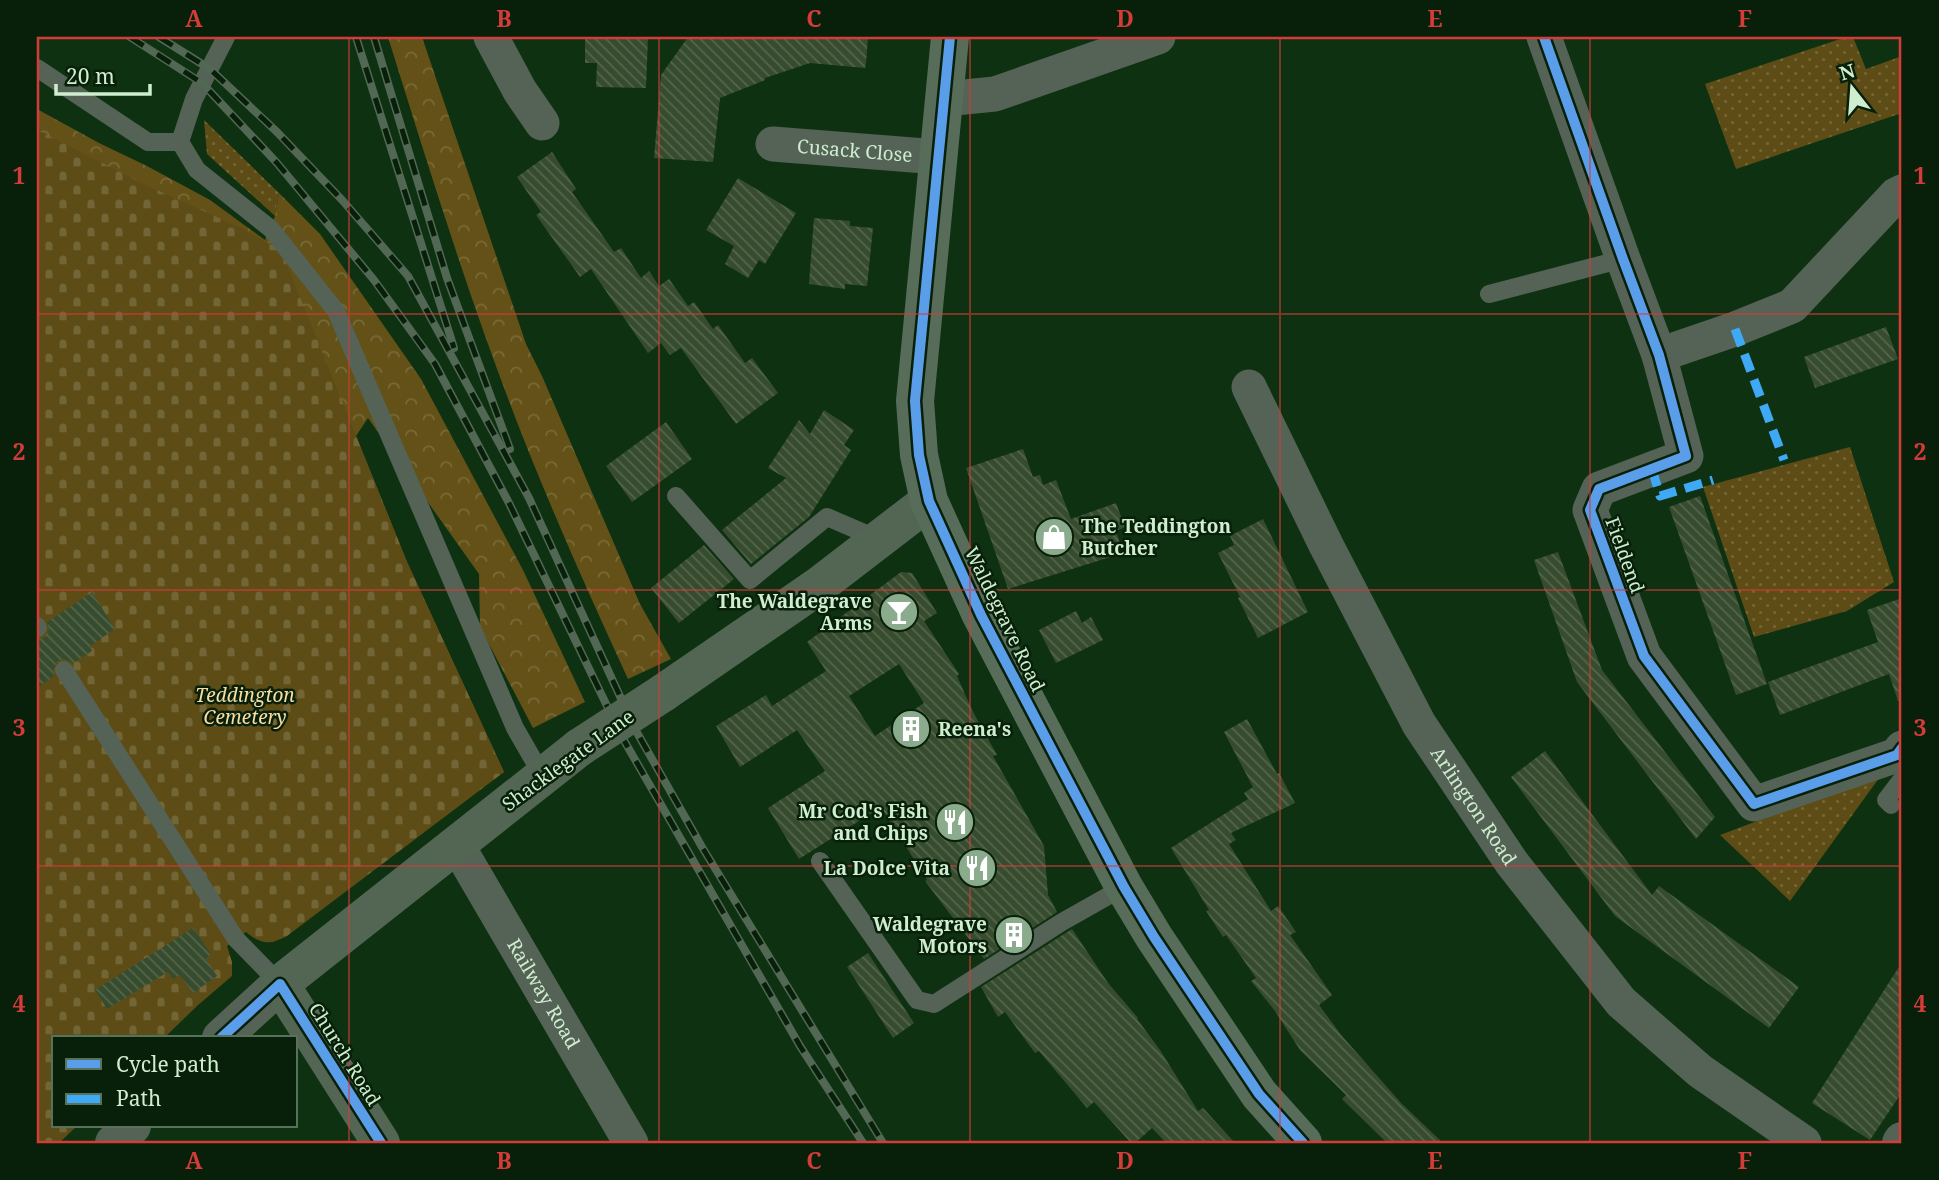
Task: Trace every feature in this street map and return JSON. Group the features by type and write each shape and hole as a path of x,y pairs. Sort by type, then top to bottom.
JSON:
{"main road":[{"name":"Waldegrave Road","path":"950,37 915,401 919,455 929,501 981,615 1124,887 1154,937 1259,1094 1303,1143"},
{"name":"Shacklegate Lane","path":"280,984 542,775 817,587 929,501"},
{"name":"Church Road","path":"280,984 381,1143"}],"street":[{"path":"491,37 520,91 542,123"},
{"path":"944,99 995,94 1158,37"},
{"name":"Fieldend","path":"1544,37 1659,355 1686,456 1599,489 1590,510 1644,656 1754,804 1897,755 1902,748"},
{"name":"Cusack Close","path":"773,144 938,157"},
{"path":"1659,355 1792,306 1896,195 1902,192"},
{"name":"Arlington Road","path":"1249,387 1326,545 1419,724 1512,863 1621,1002 1700,1071 1804,1143"},
{"name":"Railway Road","path":"457,845 631,1143"},
{"name":"Shacklegate Lane","path":"223,1036 280,984"},
{"path":"114,1143 130,1128"}],"lane":[{"path":"226,37 194,99 180,142 197,170 271,229 336,311 516,728 542,775"},
{"path":"37,68 148,142 180,142"},
{"path":"1489,294 1623,259"},
{"path":"676,496 750,580 827,517 878,539"},
{"path":"64,670 236,939 280,984"},
{"path":"1891,805 1886,800 1902,779"},
{"path":"820,861 917,1000 934,1004 1062,922 1124,887"}],"green space":[{"path":"388,37 422,37 526,344 640,604 671,659 628,679 564,536 508,399 454,245"},
{"path":"1846,37 1853,37 1866,69 1902,56 1902,113 1736,169 1705,84"},
{"path":"37,109 210,200 265,240 275,216 279,193 320,234 421,379 523,570 585,702 533,728 480,627 479,574 368,418 356,436 407,562 504,772 444,813 37,152"},
{"path":"204,120 279,193 275,216 207,154"},
{"name":"Teddington Cemetery","path":"37,130 148,186 239,227 281,250 407,562 504,772 287,936 266,942 246,932 227,946 232,962 232,976 166,1036 52,1036 52,1128 75,1128 59,1143 37,1143"},
{"path":"1850,447 1894,582 1847,611 1754,637 1703,487"},
{"path":"1882,774 1790,901 1720,835"}],"building":[{"path":"585,37 648,37 646,88 596,87 597,63 585,63"},
{"path":"688,37 868,37 865,68 810,63 765,78 720,98 713,162 654,158 661,75"},
{"path":"552,152 576,189 572,192 614,252 621,248 641,278 649,271 659,286 669,279 688,306 694,302 713,329 718,325 745,363 752,358 778,393 736,424 681,348 670,355 661,343 648,353 591,269 580,277 536,215 541,212 517,177"},
{"path":"738,178 796,213 765,264 759,260 748,278 725,264 734,246 706,230"},
{"path":"814,218 850,221 850,226 873,228 867,286 845,284 845,289 809,284"},
{"path":"1886,327 1898,359 1815,388 1804,357"},
{"path":"824,410 854,430 844,445 851,450 809,517 751,564 722,530 786,478 768,468 799,420 810,434"},
{"path":"666,422 692,459 632,502 606,466"},
{"path":"1023,449 1033,477 1040,475 1043,485 1056,480 1071,519 1116,503 1125,527 1116,531 1120,554 1008,589 966,468"},
{"path":"1700,496 1767,684 1736,695 1669,507"},
{"path":"1263,519 1308,612 1258,638 1218,553 1234,545 1230,536"},
{"path":"704,545 734,579 679,623 651,588"},
{"path":"1558,552 1602,670 1715,817 1696,839 1577,682 1534,560"},
{"path":"901,572 912,573 937,613 924,621 959,674 957,676 972,710 997,755 993,756 1044,846 1048,895 1057,912 984,959 925,881 927,880 881,807 799,859 768,808 825,771 797,730 740,767 716,726 766,695 772,706 826,671 807,642","holes":["899,664 924,703 875,736 849,696"]},
{"path":"92,592 115,629 90,646 92,651 73,663 64,659 57,661 53,670 54,676 37,688 37,639 48,634 47,622"},
{"path":"1902,598 1902,700 1898,701 1889,674 1780,715 1768,682 1878,642 1867,610"},
{"path":"1076,611 1082,623 1091,617 1103,640 1056,663 1039,630"},
{"path":"1247,719 1295,803 1231,833 1236,840 1229,844 1271,911 1278,906 1296,932 1290,935 1332,995 1319,1005 1342,1036 1402,1104 1443,1143 1387,1143 1342,1099 1346,1095 1300,1050 1275,1011 1251,981 1256,978 1206,911 1209,910 1171,848 1248,799 1244,793 1253,787 1224,732"},
{"path":"1545,751 1652,895 1659,886 1799,987 1769,1028 1615,916 1511,777"},
{"path":"193,928 211,954 206,959 217,976 193,993 180,975 173,979 168,972 107,1009 95,990"},
{"path":"1072,929 1108,983 1138,1018 1198,1111 1203,1108 1235,1143 1166,1143 1152,1128 1135,1143 1131,1143 1094,1102 1087,1108 1039,1051 1035,1053 1005,1012 998,1017 981,987"},
{"path":"868,953 914,1023 893,1038 847,967"},
{"path":"1902,962 1902,1092 1870,1140 1812,1103"}],"railway":[{"path":"130,37 202,83 277,163 374,280 435,364 509,503 622,737 800,1046 863,1143"},
{"path":"159,37 210,69 277,132 343,201 408,276 529,498 635,729 702,847 883,1143"},
{"path":"356,37 454,348"},
{"path":"374,37 447,278 510,449"}],"marked path":[{"path":"1735,329 1784,460"},
{"path":"1652,469 1660,496 1713,480"}],"cycle path":[{"path":"950,37 915,401 919,455 929,501 981,615 1124,887 1154,937 1259,1094 1303,1143"},
{"path":"1544,37 1659,355 1686,456 1599,489 1590,510 1644,656 1754,804 1897,755 1902,748"},
{"path":"223,1036 280,984 381,1143"}],"place":[{"name":"The Teddington Butcher","path":"1054,537"},
{"name":"The Waldegrave Arms","path":"899,612"},
{"name":"Reena's","path":"911,729"},
{"name":"Mr Cod's Fish and Chips","path":"955,822"},
{"name":"La Dolce Vita","path":"977,868"},
{"name":"Waldegrave Motors","path":"1014,935"}]}
